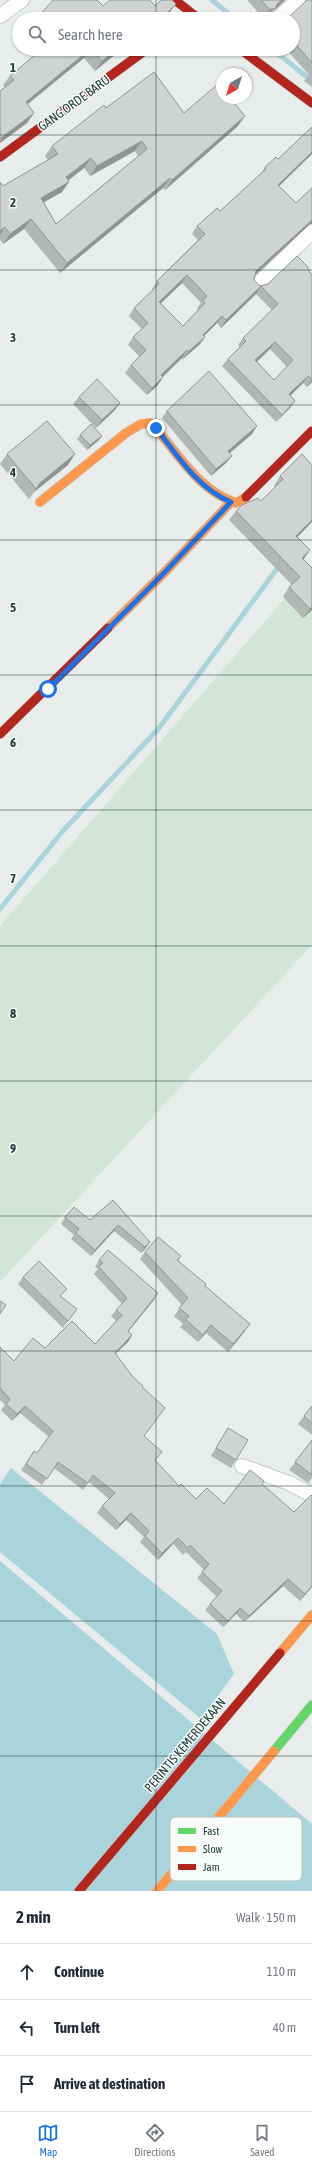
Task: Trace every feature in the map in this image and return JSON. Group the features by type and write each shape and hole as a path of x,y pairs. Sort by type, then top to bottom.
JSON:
{"main road":[{"path":"175,0 188,12"},
{"name":"GANG ORDE BARU","path":"0,157 137,56"},
{"path":"251,56 312,103"},
{"path":"40,502 126,433 141,424 151,423 187,468 212,492 236,503 245,498 312,431"},
{"path":"0,734 153,584 231,502"},
{"name":"PERINTIS KEMERDEKAAN","path":"79,1891 312,1615"},
{"path":"219,1817 312,1706"},
{"path":"157,1891 170,1875"}],"street":[{"path":"0,16 22,0"},
{"path":"285,12 298,0"},
{"path":"257,285 312,232"},
{"path":"242,1466 289,1483 312,1495"}],"green space":[{"path":"312,567 312,945 0,1282 0,926"}],"water":[{"path":"11,1468 217,1634 234,1674 201,1719 0,1552 0,1484"},
{"path":"0,1561 312,1824 312,1891 0,1891"}],"building":[{"path":"53,0 97,0 103,6 110,0 150,0 155,6 161,0 172,0 176,4 168,12 42,12"},
{"path":"261,0 282,0 277,4 275,10 273,8 270,10"},
{"path":"307,0 312,0 312,63 300,49 300,12 294,12"},
{"path":"34,56 82,56 26,102 34,113 1,138 0,91 14,80 10,76"},
{"path":"98,56 108,56 102,61"},
{"path":"154,72 184,113 216,86 216,104 235,104 245,116 172,180 170,178 67,263 31,219 10,234 5,227 0,231 0,182 3,186 58,154 52,146 104,105 106,108","holes":["142,141 147,149 56,224 41,198 69,182 66,177 91,158 97,166"]},
{"path":"312,127 312,152 278,185 296,203 312,188 312,220 256,271 254,280 260,286 268,284 297,256 307,266 312,274 312,379 308,376 289,394 295,401 282,415 228,359 246,341 243,338 278,304 261,286 226,320 222,316 203,335 205,337 188,352 187,350 161,375 163,377 152,388 131,365 146,350 133,337 148,323 134,308 159,284 157,281 205,234 197,226 217,208 220,211 266,169 265,167 276,157 278,159","holes":["187,275 207,296 203,300 205,303 183,326 159,302","275,342 293,360 274,380 255,360"]},
{"path":"209,371 257,426 228,451 232,456 216,469 167,411"},
{"path":"97,379 120,403 102,420 79,397"},
{"path":"47,421 75,454 40,483 36,489 7,454"},
{"path":"91,424 102,436 90,445 80,435"},
{"path":"302,454 312,465 312,520 296,536 310,550 302,558 312,568 312,607 310,609 289,587 300,577 236,511 242,505 258,498 261,501 283,479 280,476"},
{"path":"113,1200 150,1242 145,1247 118,1225 95,1250 76,1233 79,1229 65,1217 74,1207 90,1220"},
{"path":"158,1237 181,1256 177,1260 250,1324 233,1344 211,1325 203,1335 186,1320 189,1316 179,1308 188,1298 145,1252"},
{"path":"108,1250 158,1293 128,1331 132,1335 115,1353 133,1377 143,1386 142,1387 165,1408 144,1436 162,1452 155,1460 179,1486 181,1484 196,1499 207,1488 224,1504 250,1470 264,1481 262,1484 294,1512 311,1495 312,1586 305,1594 288,1579 249,1616 240,1608 228,1621 210,1604 222,1591 202,1572 209,1564 190,1545 188,1548 178,1538 162,1553 145,1536 149,1531 131,1513 120,1524 102,1506 115,1493 93,1475 88,1483 58,1462 47,1479 26,1464 34,1451 37,1453 53,1431 25,1406 17,1414 6,1404 10,1399 0,1388 0,1347 14,1361 33,1338 45,1348 72,1321 95,1344 122,1315 116,1310 127,1298 99,1267 103,1263 99,1260"},
{"path":"39,1261 67,1289 60,1296 77,1309 68,1321 23,1277"},
{"path":"0,1301 6,1305 0,1314"},
{"path":"312,1406 312,1423 304,1416"},
{"path":"228,1428 248,1440 236,1460 216,1448"},
{"path":"312,1440 312,1475 295,1462"}],"waterway":[{"path":"212,0 227,12"},
{"path":"281,56 312,81"},
{"path":"0,909 62,832 159,728 276,570"}],"traffic: fast":[{"path":"274,1751 312,1705"}],"traffic: slow":[{"path":"40,502 126,433 141,424 151,423 189,469 210,489 222,497 236,503 246,497"},
{"path":"108,628 164,573 231,502"},
{"path":"280,1653 312,1615"},
{"path":"219,1817 274,1751"},
{"path":"157,1891 170,1875"}],"traffic: jam":[{"path":"175,0 190,12"},
{"path":"0,157 137,56"},
{"path":"249,56 312,103"},
{"path":"246,497 312,431"},
{"path":"0,734 108,628"},
{"path":"79,1891 280,1653"}],"route":[{"path":"48,689 164,573 231,502 212,492 187,468 156,428"}]}
